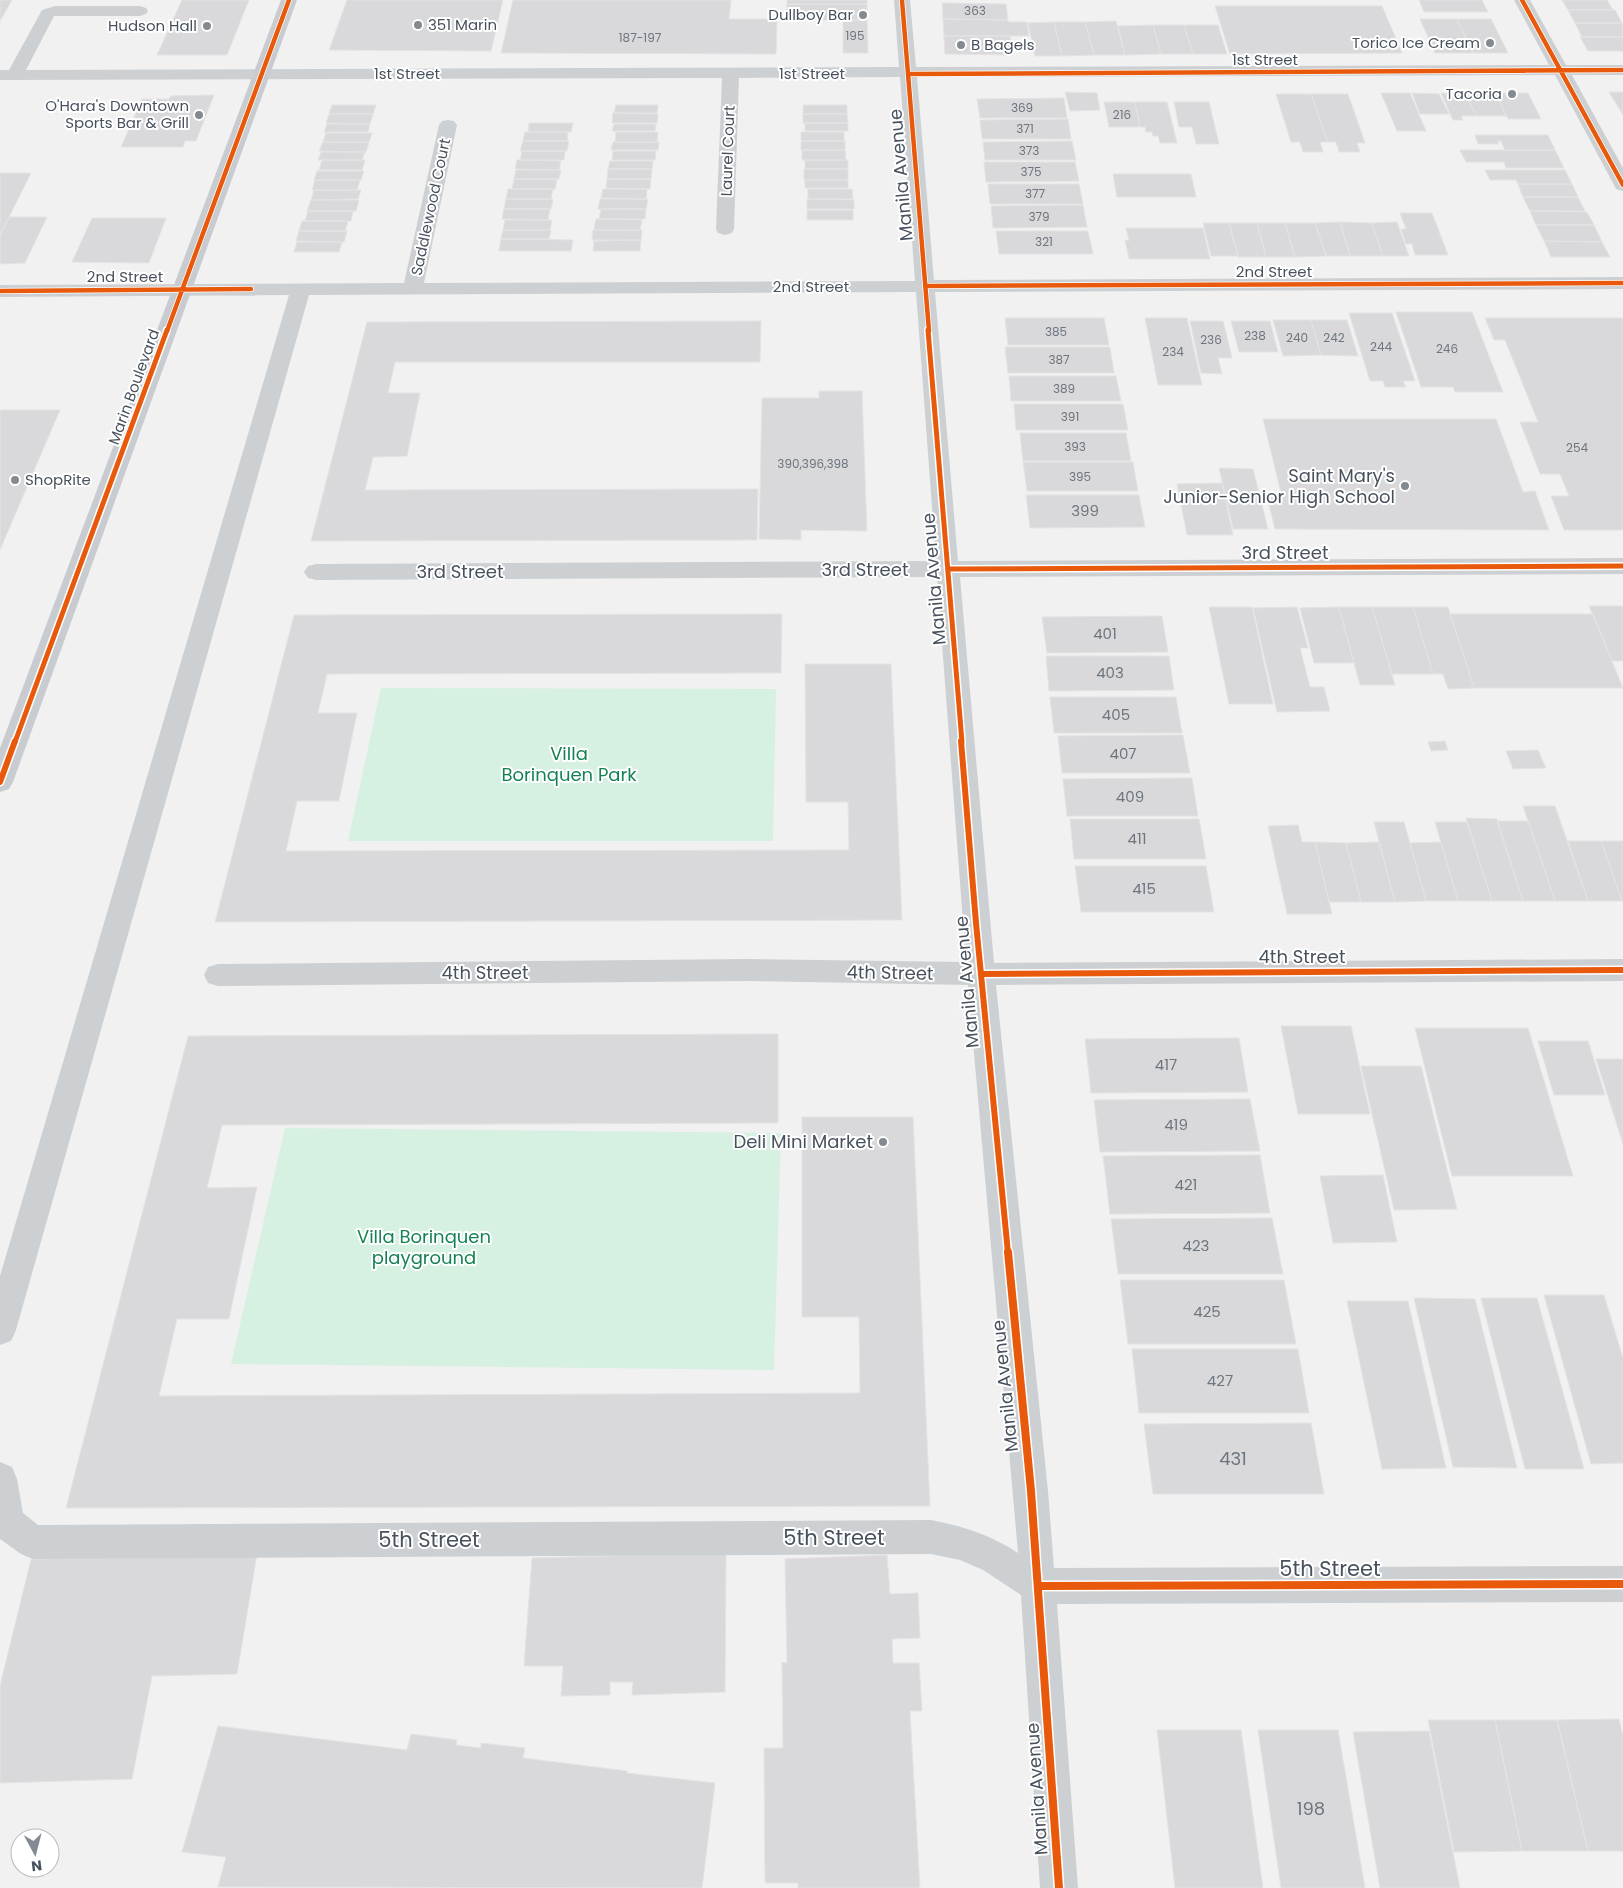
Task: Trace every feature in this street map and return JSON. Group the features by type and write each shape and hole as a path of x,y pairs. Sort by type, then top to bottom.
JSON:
{"main road":[{"name":"Marin Boulevard","path":"0,782 8,736 183,289 289,0"}],"street":[{"name":"Manila Avenue","path":"902,0 981,974 1031,1491 1059,1888"},
{"path":"1522,0 1623,185"},
{"path":"7,75 48,13 55,11 140,11"},
{"name":"1st Street","path":"7,75 908,74 1623,70"},
{"name":"Laurel Court","path":"725,229 731,74"},
{"name":"Saddlewood Court","path":"414,288 448,125"},
{"name":"2nd Street","path":"0,291 1623,283"},
{"path":"1,1323 301,289"},
{"name":"3rd Street","path":"316,572 1623,566"},
{"name":"4th Street","path":"218,975 748,970 981,974 1623,970"},
{"name":"5th Street","path":"0,1479 7,1523 33,1542 931,1537 962,1543 995,1558 1038,1586 1623,1584"}],"green space":[{"name":"Villa Borinquen Park","path":"381,688 776,689 773,841 348,841"},
{"name":"Villa Borinquen playground","path":"285,1128 781,1133 774,1370 231,1364"}],"building":[{"path":"0,0 12,0 0,21"},
{"path":"182,0 249,0 227,55 157,55"},
{"name":"351 Marin","path":"347,0 503,0 491,51 329,50"},
{"path":"513,0 731,0 729,19 777,19 776,54 501,53"},
{"path":"787,0 867,0 867,4 787,4"},
{"path":"1419,0 1482,0 1488,12 1424,12"},
{"path":"1562,0 1607,0 1613,10 1568,10"},
{"path":"942,3 1006,4 1008,20 943,19"},
{"path":"787,4 867,4 867,20 787,20"},
{"path":"1215,6 1382,6 1402,53 1230,54"},
{"path":"1568,10 1615,10 1622,23 1575,23"},
{"path":"943,19 1027,22 1029,36 944,36"},
{"path":"1420,19 1457,19 1473,53 1435,53"},
{"path":"1457,19 1491,19 1508,53 1473,53"},
{"path":"843,20 867,20 868,53 843,53"},
{"path":"1116,21 1125,55 1094,55 1085,22"},
{"path":"1054,22 1085,22 1094,55 1062,56"},
{"path":"1054,22 1062,56 1035,56 1028,23"},
{"path":"1575,23 1622,23 1623,37 1582,37"},
{"path":"1153,25 1184,25 1193,54 1161,54"},
{"path":"1153,25 1161,54 1125,55 1118,26"},
{"path":"1184,25 1218,25 1227,54 1193,54"},
{"path":"944,36 1010,36 1012,55 945,54"},
{"path":"1580,37 1623,37 1623,51 1588,51"},
{"path":"1065,92 1097,93 1100,110 1070,111"},
{"path":"1609,92 1623,92 1623,115"},
{"path":"1381,93 1410,93 1426,131 1397,131"},
{"path":"1412,93 1439,94 1449,114 1420,114"},
{"path":"1441,93 1466,93 1476,116 1461,116 1463,120 1453,120"},
{"path":"1466,93 1496,93 1506,116 1476,116"},
{"path":"1496,93 1528,93 1541,119 1508,119"},
{"path":"1276,94 1311,94 1328,142 1320,142 1323,152 1303,152 1300,142 1291,142"},
{"path":"1311,94 1348,94 1365,143 1357,143 1360,152 1339,152 1336,142 1328,142"},
{"path":"214,95 196,141 185,141 183,147 121,147 142,99"},
{"path":"1064,98 1067,118 980,118 977,99"},
{"path":"1104,102 1135,102 1140,127 1109,127"},
{"path":"1135,102 1167,102 1177,143 1160,143 1158,136 1153,136 1152,132 1146,132 1145,127 1140,127"},
{"path":"1174,102 1209,102 1219,144 1196,144 1192,127 1179,127"},
{"path":"332,105 376,105 373,114 329,114"},
{"path":"616,105 658,105 657,113 614,113"},
{"path":"803,105 847,105 847,114 803,114"},
{"path":"613,113 658,114 657,123 612,123"},
{"path":"329,114 373,114 370,124 326,123"},
{"path":"803,114 847,114 848,123 803,123"},
{"path":"1068,119 1071,139 982,139 980,120"},
{"path":"529,123 573,123 571,132 528,132"},
{"path":"805,123 848,123 848,131 805,131"},
{"path":"327,124 370,124 368,132 324,132"},
{"path":"614,124 656,124 655,131 612,131"},
{"path":"525,132 568,132 567,141 523,141"},
{"path":"616,132 658,132 657,142 615,142"},
{"path":"801,132 844,132 844,141 801,141"},
{"path":"326,133 372,133 369,142 323,142"},
{"path":"1475,135 1548,135 1555,150 1505,150 1501,141 1497,141 1499,144 1478,144"},
{"path":"523,141 569,141 567,151 520,151"},
{"path":"801,141 845,141 845,150 801,150"},
{"path":"1072,141 1076,160 985,160 983,142"},
{"path":"323,142 369,142 366,152 319,151"},
{"path":"613,142 659,142 658,150 611,150"},
{"path":"802,150 845,150 846,160 802,160"},
{"path":"1460,150 1555,150 1564,168 1506,168 1504,162 1466,162"},
{"path":"522,151 565,151 564,160 520,160"},
{"path":"613,151 656,151 655,160 612,160"},
{"path":"321,152 365,152 362,160 318,160"},
{"path":"322,160 365,160 362,170 319,170"},
{"path":"517,160 561,161 559,170 515,169"},
{"path":"805,160 848,160 848,169 805,169"},
{"path":"610,161 653,161 652,169 608,169"},
{"path":"984,162 1075,162 1079,181 986,182"},
{"path":"608,169 652,169 651,179 607,179"},
{"path":"804,169 848,169 848,180 804,180"},
{"path":"516,170 561,170 559,179 514,179"},
{"path":"1485,170 1565,170 1572,184 1518,184 1516,180 1490,180"},
{"path":"317,171 364,171 361,180 314,180"},
{"path":"0,173 31,173 0,235"},
{"path":"1113,174 1191,174 1196,197 1117,197"},
{"path":"514,179 557,179 555,189 512,189"},
{"path":"607,179 651,179 650,189 606,188"},
{"path":"315,180 360,180 357,190 312,190"},
{"path":"805,180 848,180 848,188 805,188"},
{"path":"988,184 1079,184 1083,204 990,204"},
{"path":"1518,184 1572,184 1578,197 1523,197"},
{"path":"508,189 553,189 551,199 506,199"},
{"path":"603,189 647,189 646,199 601,198"},
{"path":"808,189 852,189 853,199 808,199"},
{"path":"314,190 361,190 358,199 311,200"},
{"path":"1523,197 1578,197 1585,211 1530,211"},
{"path":"506,199 553,200 551,209 504,209"},
{"path":"600,199 648,199 646,209 598,209"},
{"path":"807,199 854,200 854,209 807,209"},
{"path":"311,200 359,200 356,211 307,211"},
{"path":"1083,205 1087,227 993,228 991,206"},
{"path":"504,209 550,209 548,220 502,219"},
{"path":"601,209 646,209 645,219 599,219"},
{"path":"807,210 853,210 853,220 807,220"},
{"path":"308,211 353,211 351,221 305,221"},
{"path":"1530,211 1587,212 1594,225 1536,225"},
{"path":"1400,213 1432,213 1448,255 1415,255 1412,244 1406,244 1401,229 1406,229"},
{"path":"9,217 47,217 25,263 0,264 0,235"},
{"path":"92,218 166,218 149,263 72,262"},
{"path":"596,219 642,220 640,230 594,230"},
{"path":"505,220 552,220 550,230 503,230"},
{"path":"302,221 348,221 345,231 299,231"},
{"path":"1340,222 1350,256 1326,256 1315,223"},
{"path":"1340,222 1372,223 1383,256 1350,256"},
{"path":"1397,222 1409,256 1383,256 1372,223"},
{"path":"1203,223 1229,223 1238,256 1211,256"},
{"path":"1229,223 1257,223 1266,257 1238,257"},
{"path":"1257,223 1285,223 1295,257 1266,257"},
{"path":"1285,223 1315,223 1326,256 1295,257"},
{"path":"1536,225 1594,225 1602,242 1544,241"},
{"path":"1126,228 1203,228 1210,259 1129,259 1125,240 1129,241"},
{"path":"503,230 551,230 549,239 501,239"},
{"path":"593,230 642,230 641,240 592,240"},
{"path":"299,231 347,231 344,242 296,241"},
{"path":"996,231 1088,231 1093,254 999,254"},
{"path":"501,239 573,240 571,251 499,251"},
{"path":"641,240 640,251 593,251 594,241"},
{"path":"1544,241 1602,242 1610,257 1551,257"},
{"path":"297,242 342,242 339,252 294,252"},
{"path":"1396,312 1472,312 1503,392 1455,392 1453,387 1421,387"},
{"path":"1349,313 1392,313 1415,381 1403,381 1406,387 1385,387 1383,381 1370,381"},
{"path":"1005,318 1104,318 1109,345 1008,345"},
{"path":"1145,318 1187,318 1202,385 1158,385"},
{"path":"1485,318 1623,318 1623,530 1564,530 1551,496 1569,496 1560,474 1540,474 1520,422 1538,422 1505,340 1494,340"},
{"path":"1273,320 1311,320 1321,355 1283,356"},
{"path":"1311,320 1347,320 1358,356 1321,355"},
{"path":"761,321 760,362 395,362 388,393 420,393 407,456 373,457 365,490 758,489 757,540 311,541 367,322"},
{"path":"1190,321 1223,321 1232,358 1218,358 1222,374 1201,373"},
{"path":"1231,321 1270,321 1278,352 1239,352"},
{"path":"1005,347 1110,347 1114,373 1008,373"},
{"path":"1009,376 1116,376 1121,401 1011,401"},
{"path":"819,391 862,391 867,531 801,530 801,540 759,539 762,398 819,398"},
{"path":"1014,404 1123,404 1128,430 1016,430"},
{"name":"ShopRite","path":"0,410 60,410 0,550"},
{"path":"1263,419 1496,419 1523,492 1535,491 1549,530 1275,529 1267,497 1282,497"},
{"path":"1020,433 1126,433 1131,461 1023,461"},
{"path":"1023,462 1133,462 1138,491 1027,491"},
{"path":"1219,468 1253,469 1268,529 1233,529"},
{"path":"1222,483 1233,535 1187,535 1177,484"},
{"path":"1026,495 1139,495 1145,527 1030,528"},
{"path":"1589,606 1623,606 1623,661 1612,661"},
{"path":"1209,607 1252,607 1273,704 1229,704"},
{"path":"1297,607 1308,648 1300,648 1310,687 1324,687 1330,711 1277,712 1253,608"},
{"path":"1339,607 1354,663 1314,663 1300,608"},
{"path":"1339,607 1372,607 1395,685 1360,685"},
{"path":"1372,607 1413,607 1433,674 1392,674"},
{"path":"1413,607 1448,607 1474,688 1448,689 1443,674 1433,674"},
{"path":"782,614 781,673 327,674 318,713 357,713 339,801 297,801 286,851 849,850 848,802 806,802 805,664 891,664 902,920 215,922 294,615"},
{"path":"1450,614 1593,614 1623,688 1474,688"},
{"path":"1162,616 1168,652 1047,653 1042,617"},
{"path":"1046,656 1169,656 1174,690 1049,691"},
{"path":"1050,697 1176,697 1182,733 1054,733"},
{"path":"1183,735 1190,773 1062,773 1058,736"},
{"path":"1445,741 1448,750 1431,751 1428,742"},
{"path":"1538,750 1546,768 1513,769 1506,751"},
{"path":"1192,778 1198,816 1067,816 1063,779"},
{"path":"1523,806 1555,806 1588,901 1555,901"},
{"path":"1466,818 1497,819 1523,901 1492,901"},
{"path":"1070,819 1199,819 1206,859 1074,859"},
{"path":"1497,821 1528,821 1555,901 1523,901"},
{"path":"1374,822 1404,822 1426,901 1395,902"},
{"path":"1435,822 1467,822 1492,901 1458,901"},
{"path":"1298,825 1302,842 1315,842 1332,914 1287,914 1268,826"},
{"path":"1568,841 1601,841 1622,901 1588,901"},
{"path":"1601,841 1623,841 1623,901 1622,901"},
{"path":"1315,842 1346,843 1361,902 1329,902"},
{"path":"1379,842 1395,902 1361,902 1346,843"},
{"path":"1441,842 1458,901 1426,901 1410,843"},
{"path":"1075,866 1206,866 1214,912 1081,912"},
{"path":"1281,1026 1351,1026 1370,1114 1298,1114"},
{"path":"1415,1028 1528,1028 1573,1176 1452,1176"},
{"path":"778,1034 778,1123 222,1125 207,1188 257,1187 229,1319 177,1319 159,1396 860,1393 859,1317 802,1317 802,1117 913,1117 930,1506 66,1508 188,1036"},
{"path":"1239,1038 1248,1092 1091,1093 1085,1039"},
{"path":"1538,1041 1588,1041 1605,1095 1554,1095"},
{"path":"1596,1059 1623,1059 1623,1144"},
{"path":"1361,1066 1421,1066 1457,1209 1394,1210"},
{"path":"1250,1099 1260,1151 1100,1152 1094,1100"},
{"path":"1260,1155 1270,1213 1110,1214 1103,1156"},
{"path":"1383,1175 1397,1242 1333,1243 1320,1176"},
{"path":"1272,1218 1283,1274 1118,1274 1111,1219"},
{"path":"1120,1280 1284,1280 1296,1344 1128,1344"},
{"path":"1544,1295 1604,1295 1623,1358 1623,1463 1591,1464"},
{"path":"1414,1298 1475,1299 1517,1468 1453,1467"},
{"path":"1481,1298 1537,1298 1584,1469 1525,1469"},
{"path":"1347,1301 1408,1301 1446,1468 1382,1469"},
{"path":"1132,1349 1298,1349 1309,1413 1139,1413"},
{"path":"1311,1423 1324,1494 1153,1494 1144,1424"},
{"path":"726,1553 725,1692 632,1695 633,1682 610,1682 610,1695 561,1696 563,1666 524,1666 532,1558"},
{"path":"257,1554 237,1674 152,1676 132,1779 0,1783 0,1686 31,1559"},
{"path":"887,1555 890,1594 918,1593 920,1638 892,1639 893,1663 919,1663 922,1711 910,1711 920,1888 798,1888 798,1883 765,1883 764,1748 783,1748 782,1662 787,1663 785,1559"},
{"path":"1619,1719 1623,1735 1623,1851 1588,1851 1557,1720"},
{"path":"1428,1720 1495,1720 1522,1851 1454,1852"},
{"path":"1495,1720 1557,1720 1588,1851 1522,1851"},
{"path":"218,1726 407,1750 411,1734 457,1740 456,1745 481,1748 481,1743 525,1748 523,1758 715,1783 702,1888 218,1887 226,1857 182,1852"},
{"path":"1157,1730 1241,1730 1263,1888 1175,1888"},
{"path":"1258,1730 1338,1730 1365,1888 1281,1888"},
{"path":"1429,1731 1460,1888 1380,1888 1353,1732"}],"cycle path":[{"path":"0,782 289,0"},
{"path":"902,0 976,923 1031,1491 1059,1888"},
{"path":"1522,0 1623,185"},
{"path":"908,74 1623,70"},
{"path":"925,286 1623,283"},
{"path":"0,291 251,289"},
{"path":"948,569 1623,566"},
{"path":"981,974 1623,970"},
{"path":"1038,1586 1623,1584"}],"place":[{"name":"Dullboy Bar","path":"863,15"},
{"name":"351 Marin","path":"418,25"},
{"name":"Hudson Hall","path":"207,26"},
{"name":"Torico Ice Cream","path":"1490,43"},
{"name":"B Bagels","path":"961,45"},
{"name":"Tacoria","path":"1512,94"},
{"name":"O'Hara's Downtown Sports Bar & Grill","path":"199,115"},
{"name":"ShopRite","path":"15,480"},
{"name":"Saint Mary's Junior-Senior High School","path":"1405,486"},
{"name":"Deli Mini Market","path":"883,1142"}]}
